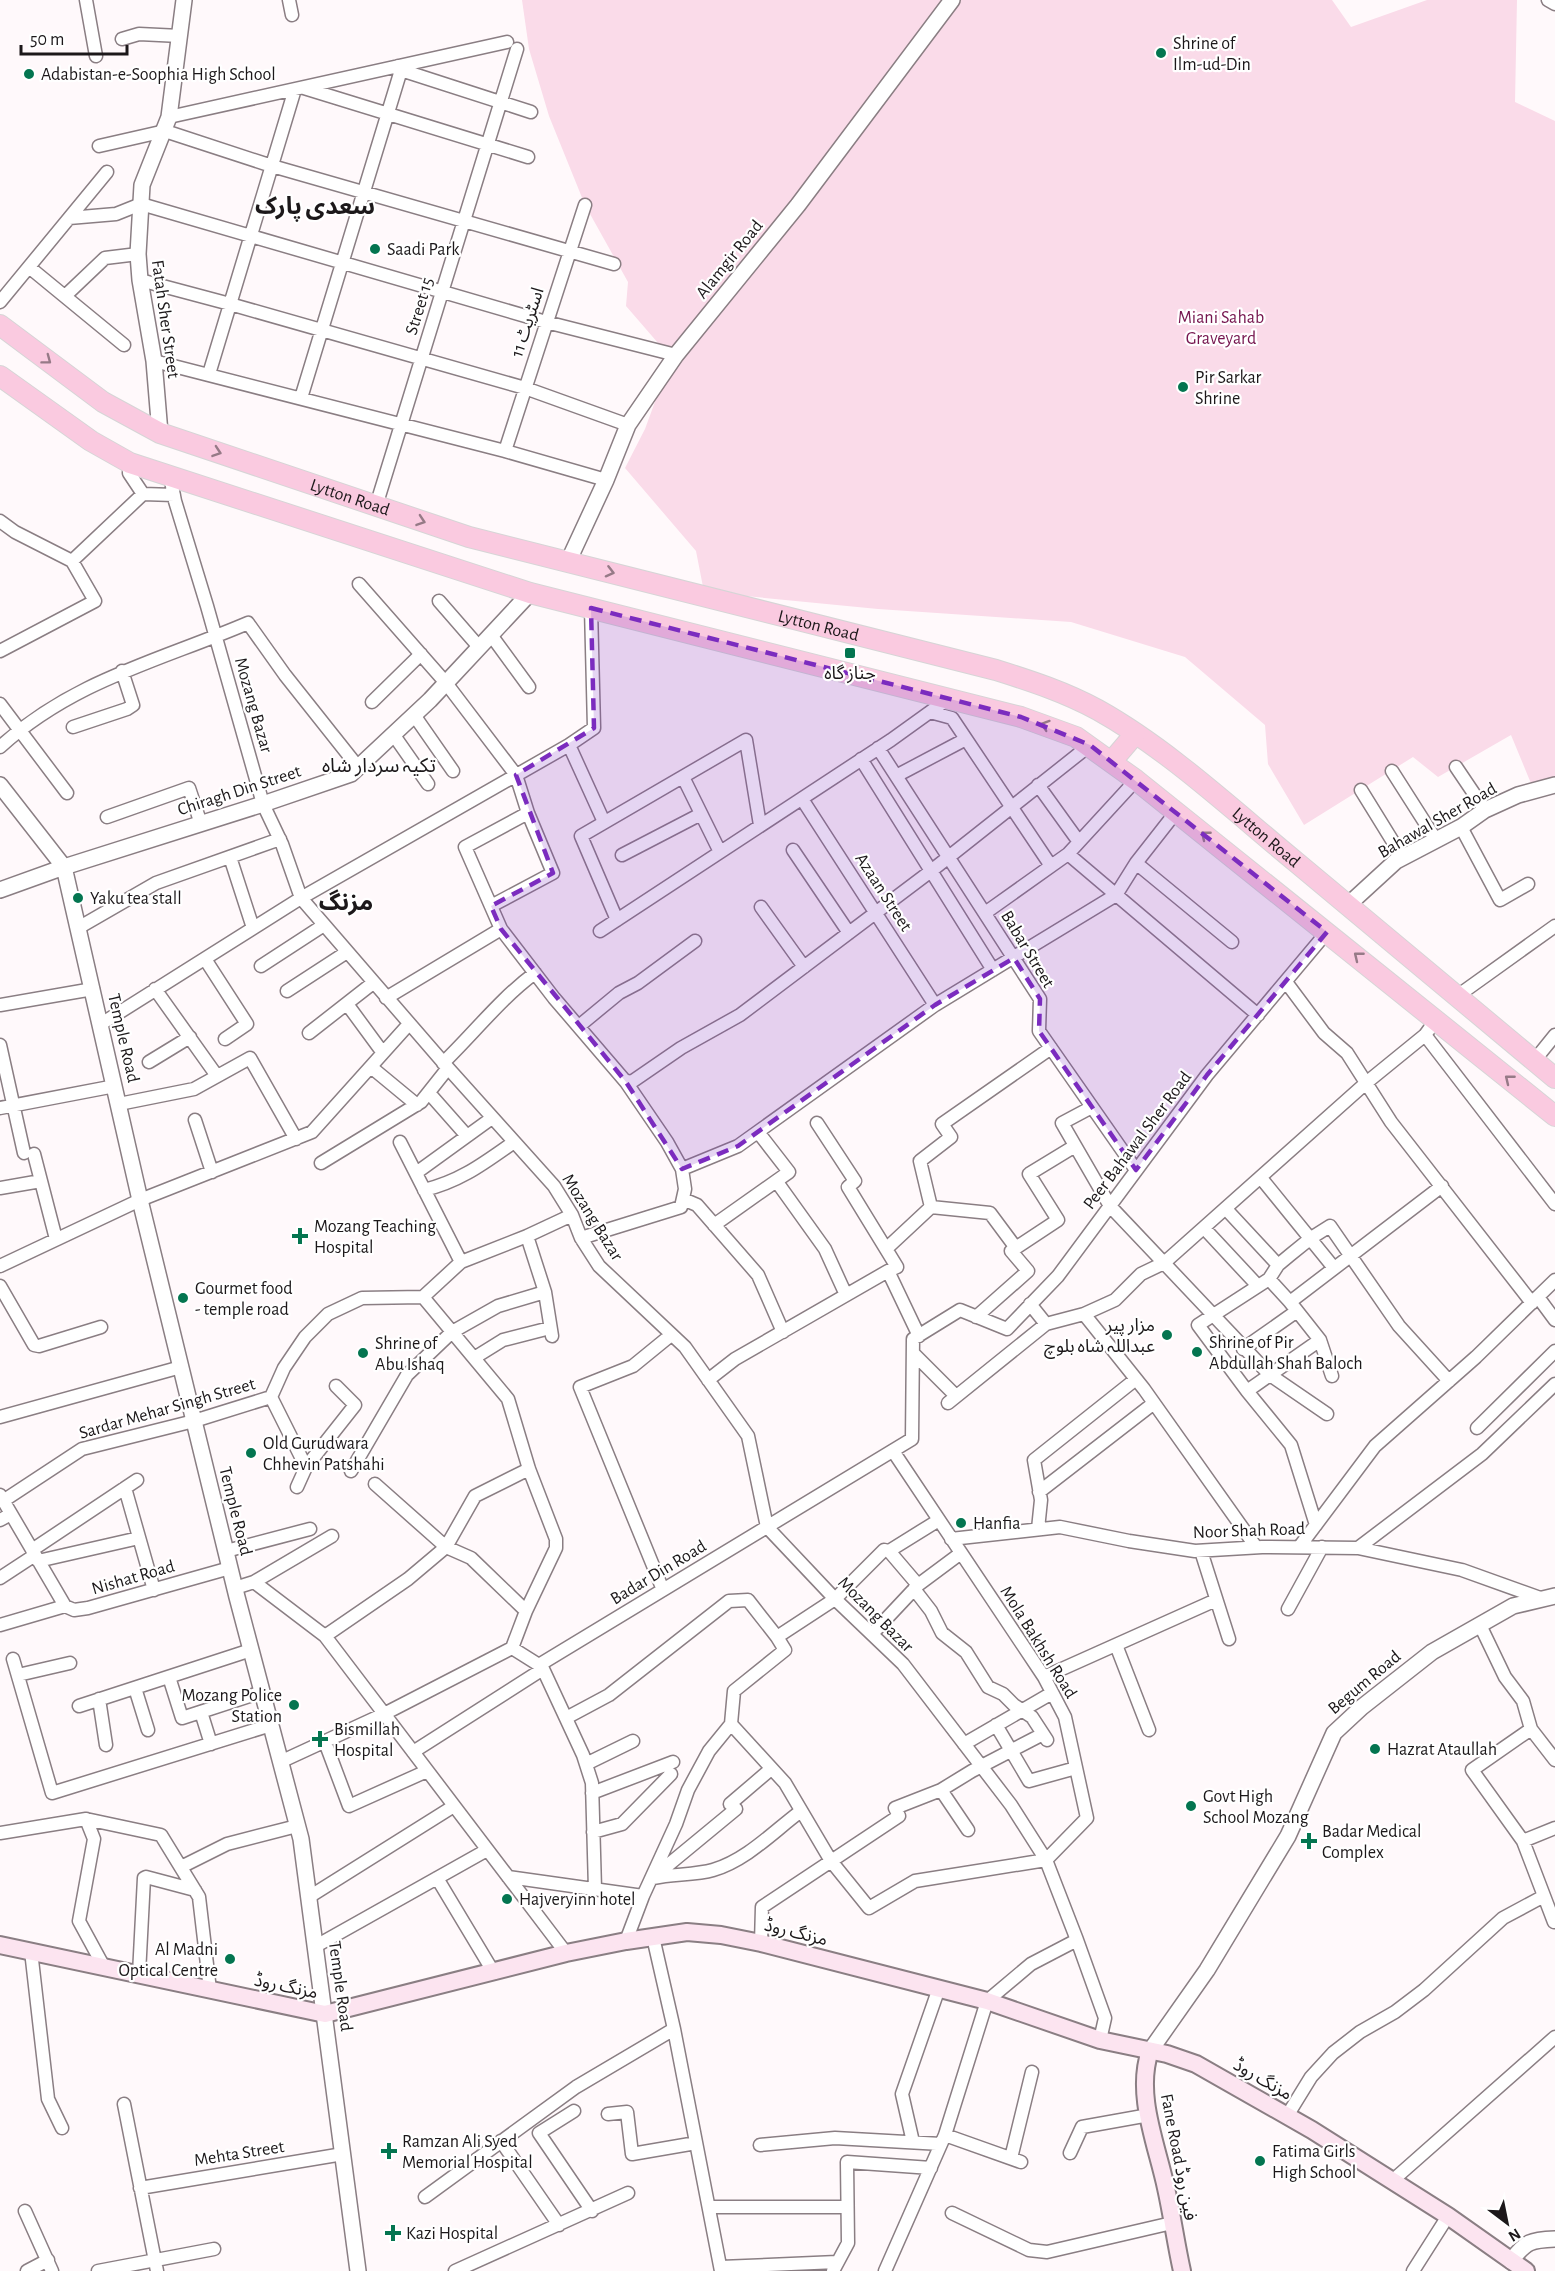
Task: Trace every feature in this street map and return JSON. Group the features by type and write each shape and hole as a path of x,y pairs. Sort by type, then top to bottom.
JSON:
{"main road":[{"name":"Lytton Road","path":"0,325 102,402 160,433 470,537 996,670 1041,684 1098,710 1135,734 1203,785 1555,1078"},
{"name":"Lytton Road","path":"0,376 91,441 172,486 530,593 1052,727 1090,745 1328,932 1431,1027 1555,1116"},
{"path":"1112,761 1135,734"},
{"name":"مزنگ روڈ","path":"0,1945 325,2014 566,1953 626,1941 687,1932 761,1942 987,2001 1100,2040 1183,2058 1287,2116 1448,2216 1515,2267"},
{"name":"Fane Road فین روڈ","path":"1150,2051 1146,2062 1145,2083 1149,2115 1167,2191 1182,2271"}],"street":[{"path":"86,0 96,56"},
{"name":"Fatah Sher Street","path":"160,433 154,361 140,280 138,254 142,185 167,124 184,0"},
{"path":"289,0 291,15"},
{"name":"Alamgir Road","path":"568,562 606,480 627,425 676,355 798,205 952,0"},
{"path":"1548,0 1555,4"},
{"path":"122,39 139,34 180,36"},
{"name":"Street 15","path":"376,506 501,102 512,45 400,68"},
{"path":"99,146 167,124 299,89 400,68 531,112"},
{"path":"300,398 400,68"},
{"path":"299,89 528,157"},
{"path":"209,374 272,166 299,89"},
{"path":"167,124 272,166 614,264"},
{"path":"0,302 106,172"},
{"path":"69,218 116,214 141,204 546,322 676,355"},
{"name":"اسٹریٹ 11","path":"504,451 585,206"},
{"path":"65,296 105,258 138,254"},
{"path":"29,267 124,345"},
{"path":"140,280 525,388 627,425"},
{"path":"154,361 504,451 606,480"},
{"path":"130,464 129,473 143,494"},
{"path":"72,561 143,494 172,486"},
{"name":"Mozang Bazar","path":"172,486 263,804 280,839 301,898 386,998 554,1185 599,1266 684,1347 748,1436 767,1527 835,1599 903,1665 1011,1805 1046,1860 1077,1940 1105,2018 1100,2040"},
{"path":"0,521 15,532 72,561 95,601 0,651"},
{"path":"359,584 446,683 516,775 528,813 553,873 491,906"},
{"name":"Chiragh Din Street","path":"0,890 351,774 446,683 530,593"},
{"path":"439,601 479,647"},
{"path":"101,1024 301,898 569,745 594,728 591,608"},
{"path":"0,747 20,729 76,693 122,671 248,623 285,675 358,767"},
{"path":"491,634 529,687"},
{"path":"372,702 421,654"},
{"path":"73,727 133,705 122,671"},
{"path":"600,931 878,748 948,699"},
{"path":"0,704 67,793"},
{"path":"930,712 952,718 1051,866"},
{"path":"414,715 453,771"},
{"path":"393,734 428,784"},
{"path":"896,776 966,739"},
{"path":"617,920 581,836 746,740 760,825"},
{"path":"569,745 604,822"},
{"path":"626,1082 633,1081 681,1048 740,1015 931,871 1090,745"},
{"name":"Babar Street","path":"878,748 1040,999 1039,1031 1136,1170"},
{"path":"861,759 993,970"},
{"path":"1456,767 1485,810"},
{"path":"1392,771 1436,840"},
{"path":"683,777 720,852"},
{"path":"985,913 1068,854 1136,780"},
{"name":"Temple Road","path":"0,785 64,867 140,1200 230,1569 297,1826 316,1946 358,2271"},
{"path":"1038,785 1079,842"},
{"name":"Bahawal Sher Road","path":"1348,905 1403,858 1461,827 1485,810 1518,795 1555,785"},
{"path":"107,817 189,788 201,824"},
{"path":"1361,790 1403,858"},
{"name":"Azaan Street","path":"801,799 935,1005"},
{"path":"682,1169 738,1146 935,1005 1116,895 1136,863 1176,812"},
{"path":"528,813 465,847 501,929 626,1082 667,1142 682,1169 685,1189 681,1207 582,1238"},
{"path":"622,855 701,814"},
{"path":"1461,827 1500,900 1528,884"},
{"path":"78,928 156,884 280,839"},
{"path":"793,850 849,933"},
{"path":"1068,854 1258,1015"},
{"path":"230,857 253,928"},
{"path":"1136,863 1232,942"},
{"path":"761,907 804,967"},
{"path":"261,966 324,925"},
{"path":"1456,997 1555,926"},
{"path":"386,998 501,929"},
{"name":"Peer Bahawal Sher Road","path":"919,1336 960,1311 1007,1329 1058,1276 1208,1075 1328,932"},
{"path":"579,1026 619,993 638,983 695,941"},
{"path":"287,991 347,952"},
{"path":"205,959 247,1024 225,1039"},
{"path":"321,1163 417,1105 429,1093 446,1065 513,990 535,973"},
{"path":"1286,982 1324,1033 1347,1053 1391,1122 1535,1300 1555,1320"},
{"path":"309,1033 374,983"},
{"path":"0,1005 93,989"},
{"path":"155,989 217,1076"},
{"path":"346,1004 383,1053"},
{"path":"0,1266 140,1200 312,1132 409,1024"},
{"path":"913,1353 952,1399 1046,1324 1084,1314 1115,1300 1141,1274 1164,1263 1431,1027 1555,1204"},
{"path":"1534,1060 1555,1035"},
{"path":"149,1062 189,1037"},
{"path":"0,1045 14,1106 29,1154 41,1181 57,1239"},
{"path":"931,1207 920,1161 951,1137 942,1124 1051,1048"},
{"path":"118,1104 194,1089 250,1058 296,1138"},
{"path":"371,1066 417,1105"},
{"path":"0,1108 115,1086"},
{"path":"429,1093 467,1136"},
{"path":"1092,1107 1062,1123 1110,1206 1270,1375 1327,1414"},
{"path":"416,1173 492,1118"},
{"path":"195,1120 212,1172"},
{"path":"708,1380 735,1359 897,1267 848,1187 855,1181 817,1123"},
{"path":"714,1225 789,1172 758,1132"},
{"path":"400,1142 461,1262"},
{"path":"424,1190 464,1177 514,1142"},
{"path":"976,1317 1028,1271 1011,1251 1058,1220 1029,1174 1075,1146"},
{"path":"1261,1178 1334,1268"},
{"path":"0,1188 41,1181"},
{"path":"777,1182 825,1249 846,1295"},
{"path":"1243,1349 1334,1268 1442,1186"},
{"path":"683,1199 697,1205 758,1275 783,1332"},
{"path":"886,1249 931,1207 990,1213 1016,1248"},
{"path":"1226,1209 1278,1265"},
{"path":"280,1762 384,1714 512,1648 526,1611 556,1548 556,1539 529,1468 508,1399 423,1297 461,1262 572,1215"},
{"path":"1316,1525 1291,1444 1246,1391 1198,1325 1269,1279 1278,1265 1311,1238 1330,1226 1399,1326 1449,1381"},
{"path":"1204,1228 1258,1286"},
{"path":"474,1358 503,1340 551,1332 545,1292 527,1236"},
{"path":"888,1271 919,1336"},
{"path":"1269,1279 1320,1340 1332,1376"},
{"path":"1300,1546 1375,1446 1449,1381 1555,1280"},
{"path":"0,1286 34,1345 39,1346 101,1327"},
{"path":"351,1470 407,1375 452,1332 498,1306 545,1292"},
{"name":"Sardar Mehar Singh Street","path":"2,1498 82,1449 194,1421 271,1397 284,1368 305,1337 328,1314 362,1298 423,1297"},
{"path":"1030,1304 1046,1324"},
{"path":"1084,1314 1154,1403 1256,1547"},
{"path":"663,1590 580,1387 633,1366 671,1335"},
{"name":"Badar Din Road","path":"512,1648 539,1665 912,1439 913,1340 919,1336"},
{"path":"1246,1391 1320,1340"},
{"path":"1477,1428 1555,1351"},
{"path":"0,1417 181,1367"},
{"path":"1038,1529 1041,1500 1034,1460 1136,1379"},
{"path":"1358,1548 1482,1454 1555,1384"},
{"path":"297,1486 306,1467 355,1405 336,1386"},
{"path":"271,1397 306,1467"},
{"path":"1039,1492 1154,1403"},
{"name":"Mola Bakhsh Road","path":"893,1451 1044,1677 1065,1716 1087,1818 1046,1860"},
{"path":"326,1636 408,1579 446,1547 475,1496 529,1468"},
{"path":"0,1578 137,1480"},
{"path":"375,1484 446,1547 471,1558 526,1611"},
{"path":"125,1488 154,1590"},
{"path":"2,1498 5,1517 35,1555 65,1606"},
{"path":"777,1637 835,1599 884,1550 889,1551 939,1520"},
{"name":"Noor Shah Road","path":"951,1539 1060,1527 1133,1542 1201,1551 1300,1546 1358,1548 1462,1570 1549,1597"},
{"path":"226,1551 310,1529"},
{"path":"235,1588 254,1582 332,1536"},
{"path":"35,1555 139,1538"},
{"path":"1288,1609 1322,1547"},
{"path":"761,1942 762,1907 899,1816 895,1808 941,1790 1012,1751 1045,1737 1032,1718 1004,1694 988,1687 966,1652 942,1633 916,1587 889,1551"},
{"path":"1201,1551 1229,1639"},
{"path":"872,1634 916,1587 961,1553"},
{"name":"Nishat Road","path":"0,1625 65,1606 74,1610 88,1608 230,1569"},
{"path":"254,1582 326,1636 566,1953"},
{"name":"Begum Road","path":"1150,2051 1207,1970 1288,1836 1334,1733 1362,1707 1432,1652 1513,1606 1549,1597"},
{"path":"566,1718 609,1695 729,1601 748,1600 785,1650 734,1691 731,1725 709,1751 688,1790 676,1824 643,1896 626,1941"},
{"path":"1044,1677 1216,1600"},
{"path":"1480,1625 1505,1677 1523,1701 1532,1729 1555,1760"},
{"path":"1116,1645 1149,1730"},
{"path":"79,1706 251,1650"},
{"path":"13,1659 52,1793 271,1725"},
{"path":"18,1675 70,1663"},
{"path":"413,1752 543,1669 586,1764 592,1783 595,1889"},
{"path":"169,1677 182,1718 262,1692"},
{"path":"135,1688 148,1730"},
{"path":"964,1744 1052,1693"},
{"path":"99,1699 106,1744"},
{"path":"201,1712 211,1744"},
{"path":"731,1725 785,1783 831,1861 869,1908 915,1881 1046,1860"},
{"path":"996,1725 1029,1781 1076,1768"},
{"path":"1532,1729 1472,1770 1523,1840 1554,1922"},
{"path":"586,1764 633,1741"},
{"path":"325,1742 349,1806 428,1771"},
{"path":"592,1793 672,1768 622,1824 593,1832"},
{"path":"652,1878 736,1809 730,1804 771,1768"},
{"path":"941,1790 968,1830"},
{"path":"309,1897 454,1806"},
{"path":"652,1878 710,1871 727,1865 801,1810"},
{"path":"86,1819 94,1839 79,1921 104,1967"},
{"path":"0,1833 86,1819 161,1835 199,1897 210,1990"},
{"path":"181,1867 227,1844 297,1826"},
{"path":"1523,1840 1555,1828"},
{"path":"316,1946 487,1850"},
{"path":"508,1877 643,1896"},
{"path":"139,1974 144,1878 195,1890"},
{"path":"437,1878 494,1972"},
{"path":"1287,2116 1311,2077 1333,2053 1360,2032 1395,2012 1424,1990 1503,1918 1544,1896"},
{"path":"653,1937 674,2029 721,2269 835,2267 848,2243 848,2162 931,2168"},
{"path":"885,2271 943,2139 987,2001 1031,1964 1077,1940"},
{"path":"31,1951 48,2099 62,2128"},
{"path":"913,2142 902,2094 939,1988"},
{"path":"425,2197 576,2087 674,2029"},
{"path":"1392,2181 1555,2037"},
{"path":"760,2145 835,2138 913,2142 943,2139 1016,2160 1032,2072"},
{"path":"124,2104 156,2266"},
{"path":"574,2110 539,2133 592,2211"},
{"path":"608,2114 627,2112 632,2154 696,2143"},
{"path":"1070,2153 1082,2127 1149,2115"},
{"path":"501,2141 559,2225"},
{"name":"Mehta Street","path":"140,2188 343,2154"},
{"path":"455,2271 628,2193"},
{"path":"709,2208 847,2206"},
{"path":"26,2211 50,2266 27,2271"},
{"path":"952,2213 1029,2250 1047,2252 1172,2223"},
{"path":"1413,2271 1448,2216"},
{"path":"1515,2267 1521,2247 1533,2240 1555,2239"},
{"path":"98,2271 156,2266 214,2249"}],"highlighted area":[{"path":"591,608 1021,717 1090,745 1327,932 1207,1075 1136,1170 1039,1031 1040,999 1014,958 935,1005 738,1146 682,1169 626,1082 501,929 491,906 553,873 516,775 594,728"}],"green space":[{"name":"Miani Sahab Graveyard","path":"522,0 1332,0 1351,27 1427,0 1517,0 1515,102 1555,121 1555,784 1535,793 1511,735 1438,777 1413,757 1304,825 1268,764 1265,725 1185,657 1071,622 878,609 704,592 696,551 625,468 645,429 671,358 626,306 628,282 585,205 549,116 529,49"}],"place":[{"name":"Shrine of Ilm-ud-Din","path":"1161,53"},
{"name":"Adabistan-e-Soophia High School","path":"29,74"},
{"name":"Saadi Park","path":"375,249"},
{"name":"Pir Sarkar Shrine","path":"1183,387"},
{"name":"جناز گاہ","path":"850,653"},
{"name":"Yaku tea stall","path":"78,898"},
{"name":"Mozang Teaching Hospital","path":"300,1236"},
{"name":"Gourmet food - temple road","path":"183,1298"},
{"name":"مزار پیر عبداللہ شاہ بلوچ","path":"1167,1335"},
{"name":"Shrine of Pir Abdullah Shah Baloch","path":"1197,1352"},
{"name":"Shrine of Abu Ishaq","path":"363,1353"},
{"name":"Old Gurudwara Chhevin Patshahi","path":"251,1453"},
{"name":"Hanfia","path":"961,1523"},
{"name":"Mozang Police Station","path":"294,1705"},
{"name":"Bismillah Hospital","path":"320,1739"},
{"name":"Hazrat Ataullah","path":"1375,1749"},
{"name":"Govt High School Mozang","path":"1191,1806"},
{"name":"Badar Medical Complex","path":"1309,1841"},
{"name":"Hajveryinn hotel","path":"507,1899"},
{"name":"Al Madni Optical Centre","path":"230,1959"},
{"name":"Ramzan Ali Syed Memorial Hospital","path":"389,2151"},
{"name":"Fatima Girls High School","path":"1260,2161"},
{"name":"Kazi Hospital","path":"393,2233"}],"district":[{"name":"سعدی پارک","path":"315,206"},
{"name":"تکیہ سردار شاہ","path":"379,765"},
{"name":"مزنگ","path":"346,902"}]}
